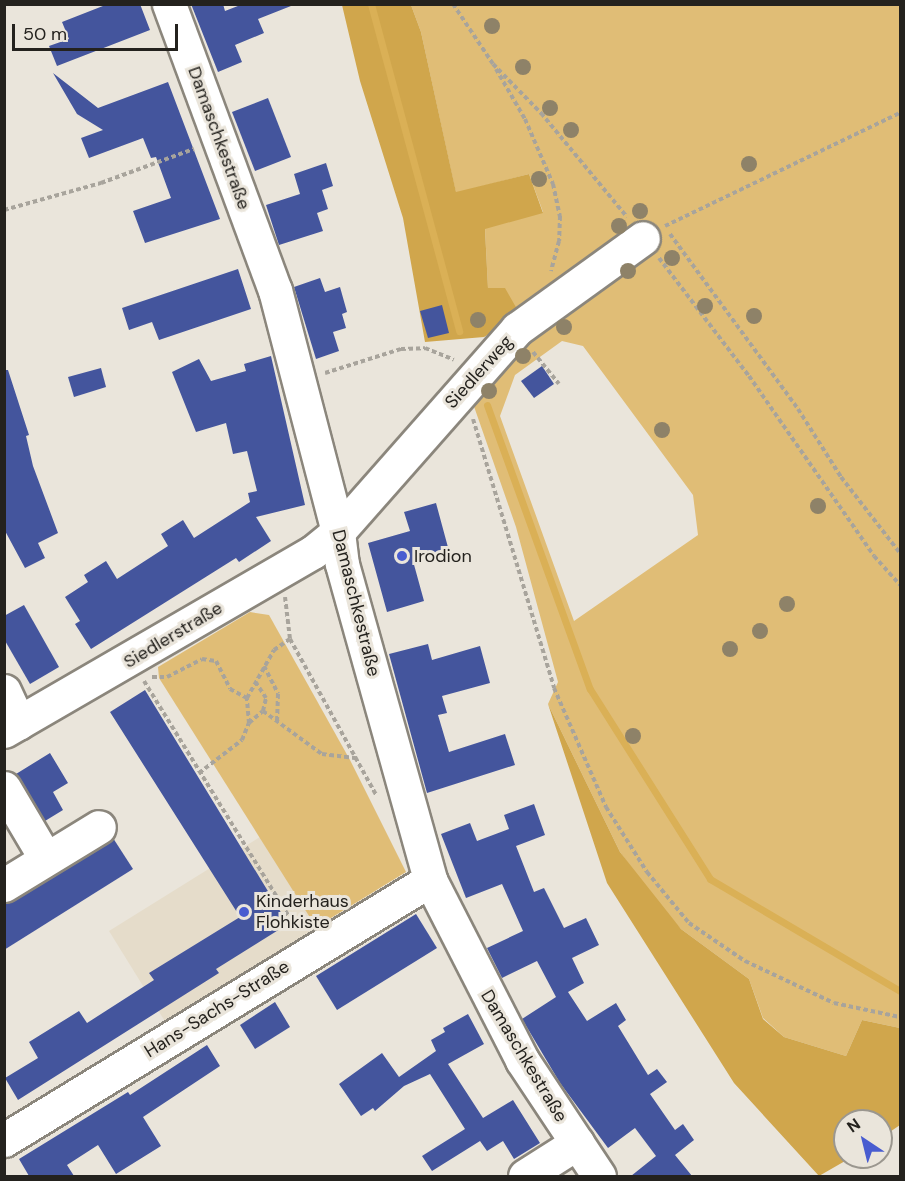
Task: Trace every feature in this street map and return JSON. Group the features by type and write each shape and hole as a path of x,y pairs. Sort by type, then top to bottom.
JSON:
{"street":[{"name":"Damaschkestraße","path":"169,4 275,290 301,382 338,532 342,564 430,879 500,1020 599,1176"},
{"name":"Siedlerweg","path":"338,532 517,329 548,303 654,232"},
{"name":"Siedlerstraße","path":"12,727 282,571 338,532"},
{"path":"4,691 12,727"},
{"path":"4,788 46,859"},
{"path":"4,885 99,827"},
{"name":"Hans-Sachs-Straße","path":"4,1140 430,879"},
{"path":"525,1176 577,1143"}],"path":[{"path":"453,4 493,64 530,128 552,184 560,216 559,241 546,291 548,303"},
{"path":"493,64 654,232 798,409 841,477 900,553"},
{"path":"654,232 900,113"},
{"path":"4,210 101,183 220,139"},
{"path":"654,232 749,376 874,556 900,585"},
{"path":"301,382 378,353 424,348 446,354 464,387 567,723 606,807 647,872 689,923 754,966 834,1004 900,1017"},
{"path":"537,359 559,384"},
{"path":"282,571 290,639 358,758 378,800"},
{"path":"199,773 242,740 249,723 247,698 255,681 273,650 290,639"},
{"path":"247,698 230,689 220,678 216,661 202,659 167,677 142,678 311,951"},
{"path":"264,666 278,694 277,722"},
{"path":"249,723 263,711 266,698 255,681"},
{"path":"263,711 322,754 358,758"}],"shaded area":[{"path":"342,5 411,5 421,32 456,192 529,174 543,213 485,229 488,288 505,288 521,316 484,337 425,342 403,218 360,81"},
{"path":"411,5 900,5 900,1028 862,1020 846,1056 784,1037 763,1018 749,979 681,929 654,899 620,852 548,704 558,682 516,527 470,395 520,341 488,289 485,228 543,212 529,174 456,193 421,32","holes":["562,341 583,346 693,495 698,535 574,621 500,416 515,375"]},
{"path":"250,612 269,615 350,760 406,872 316,927 159,678 158,667"},
{"path":"548,704 620,852 681,929 749,979 763,1019 784,1037 846,1056 862,1020 900,1028 900,1125 893,1130 893,1109 833,1109 833,1168 819,1176 734,1083 607,883"},
{"name":"Kinderhaus Flohkiste","path":"316,802 379,895 166,1023 109,931"}],"building":[{"path":"108,4 140,4 150,30 57,66 49,46 69,39 62,22"},
{"path":"191,4 223,4 225,11 243,4 291,6 258,19 264,33 235,45 242,62 218,72"},
{"path":"53,73 98,108 168,82 220,219 145,243 133,211 171,198 156,157 151,158 143,138 89,158 81,138 103,130 77,114"},
{"path":"268,98 291,157 255,171 232,112"},
{"path":"326,163 333,186 322,190 328,209 317,213 323,231 279,245 266,205 300,194 294,174"},
{"path":"238,269 251,309 159,340 152,322 129,330 122,308"},
{"path":"320,278 325,292 340,287 347,312 342,314 346,328 333,332 339,351 316,359 294,287"},
{"path":"442,305 449,333 428,338 420,311"},
{"path":"271,356 305,505 256,517 271,541 239,562 236,558 91,649 75,624 80,621 65,597 88,582 84,575 106,561 117,579 168,546 161,534 183,520 194,538 250,502 248,493 257,491 247,451 233,454 226,423 196,432 172,372 199,359 211,381 246,371 244,364"},
{"path":"542,366 554,384 534,398 521,381"},
{"path":"101,368 106,387 74,397 68,377"},
{"path":"4,370 8,370 29,435 26,436 33,466 58,533 38,543 45,558 25,568 4,529"},
{"name":"Irodion","path":"436,503 449,551 413,561 424,601 387,612 368,543 410,531 404,512"},
{"path":"24,605 59,667 30,684 4,639 4,616"},
{"path":"428,644 432,660 480,646 490,683 442,696 447,713 438,715 449,752 505,734 515,765 427,793 389,654"},
{"path":"145,690 288,924 216,969 219,973 18,1100 5,1078 38,1058 29,1042 79,1011 87,1023 154,980 149,973 240,917 110,712"},
{"path":"50,753 68,783 53,792 63,810 45,821 16,774"},
{"path":"534,804 545,835 516,846 534,892 544,888 564,928 586,918 599,945 572,958 584,983 568,992 587,1021 616,1003 626,1020 618,1026 648,1075 657,1069 667,1082 650,1094 675,1130 683,1124 694,1140 675,1155 692,1176 631,1176 656,1156 635,1128 608,1148 560,1083 522,1019 556,997 537,961 502,978 487,948 523,931 502,884 466,898 441,834 470,823 477,841 509,829 504,815"},
{"path":"113,838 133,869 4,950 4,904"},
{"path":"416,914 437,948 337,1010 316,976"},
{"path":"275,1002 290,1027 255,1049 240,1025"},
{"path":"468,1014 484,1044 448,1064 483,1118 513,1100 540,1143 514,1159 503,1141 487,1151 480,1141 432,1171 422,1156 465,1129 430,1074 404,1086 375,1111 373,1108 361,1116 339,1084 382,1053 399,1077 436,1051 431,1040 445,1032 443,1028"},
{"path":"207,1045 220,1066 143,1117 161,1146 116,1174 98,1145 67,1165 74,1176 29,1176 19,1159 128,1092 130,1095"}],"waterway":[{"path":"371,4 459,331"},
{"path":"487,405 590,689 710,879 900,991"}],"place":[{"name":"Irodion","path":"402,556"},
{"name":"Kinderhaus Flohkiste","path":"244,912"}]}
